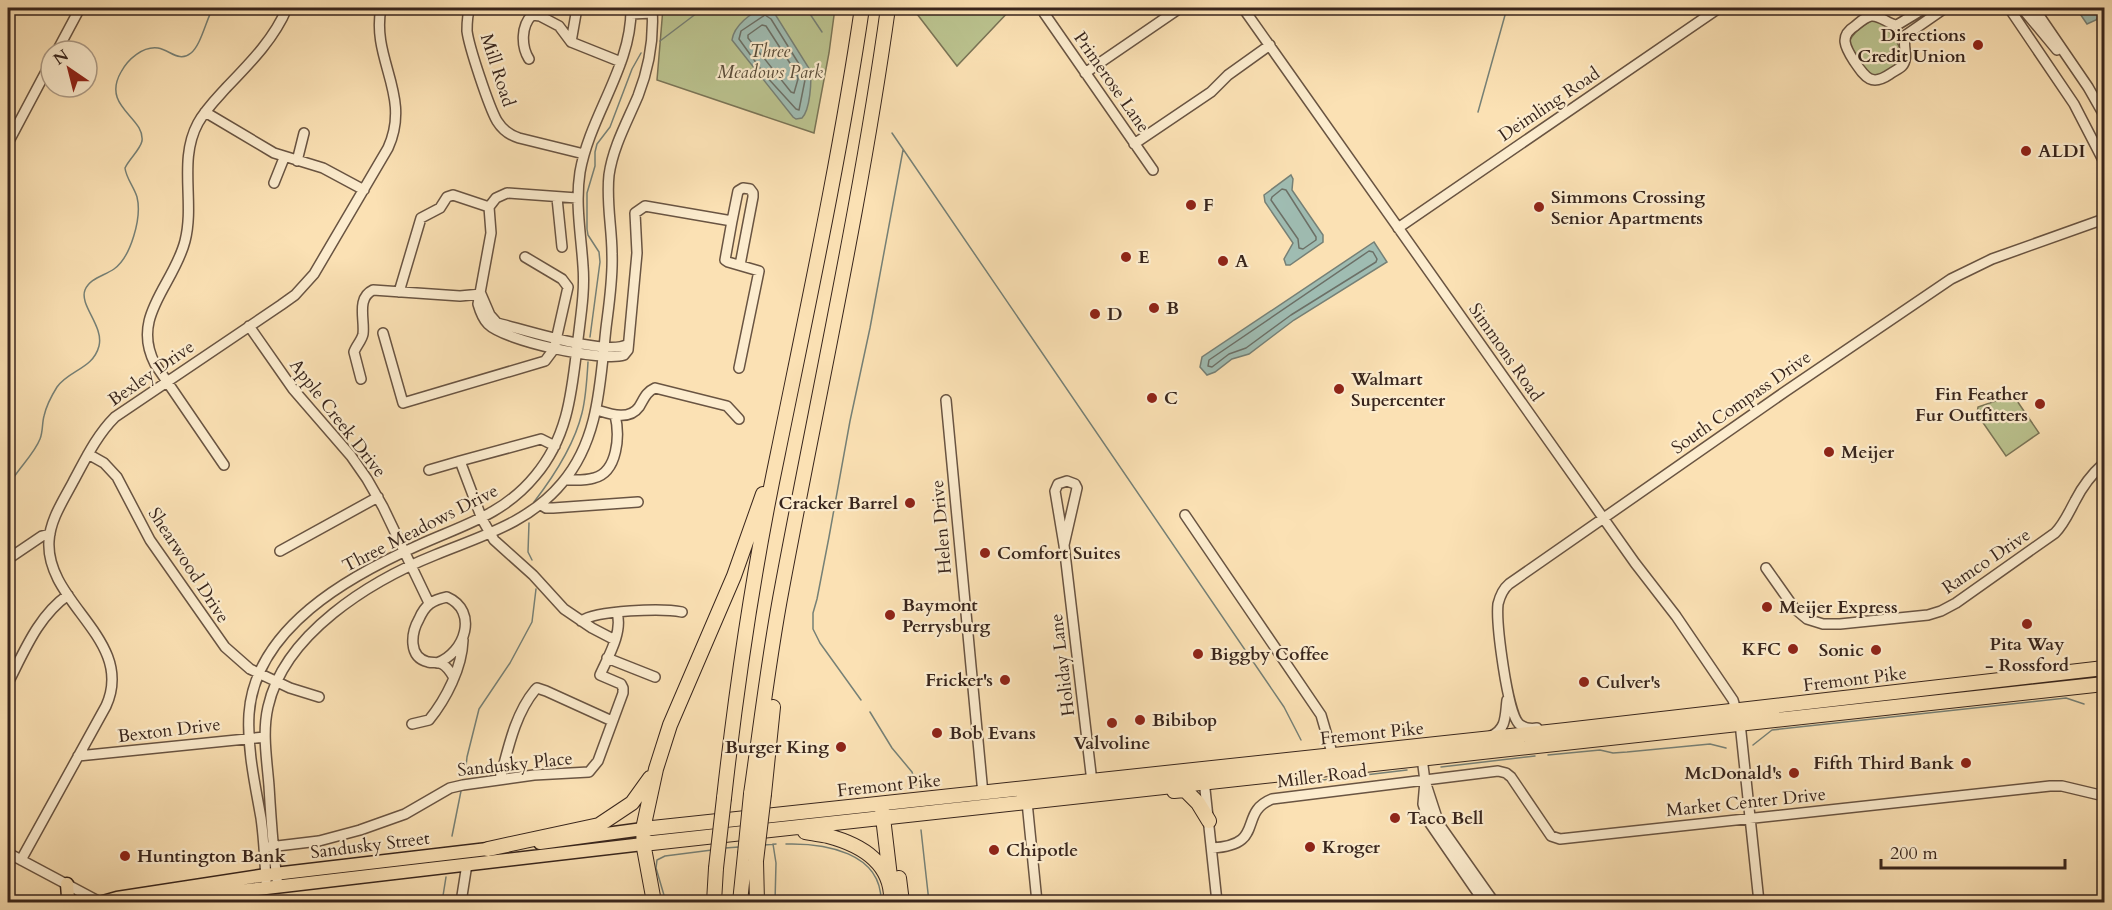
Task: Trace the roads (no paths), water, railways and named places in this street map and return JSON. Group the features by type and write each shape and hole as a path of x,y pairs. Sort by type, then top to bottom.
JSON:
{"highway":[{"path":"714,903 716,868 741,664 777,455 843,130 862,8"},
{"path":"740,903 751,858 769,663 825,373 869,130 888,8"},
{"path":"654,903 643,844 643,829 656,769 670,725 734,576 777,455"},
{"name":"Fremont Pike","path":"643,844 808,827 983,794 1092,782 1346,767 1363,759 1406,753 1738,717 1903,691 2104,668"},
{"name":"Fremont Pike","path":"643,829 1027,802 1134,790 1204,776 1332,756 1422,752 1475,745 1489,739 1566,730 2104,684"},
{"path":"488,849 599,825 632,803 647,785 656,769"},
{"path":"1134,790 1149,794 1185,790 1192,795 1209,821"},
{"path":"886,811 891,903"},
{"path":"886,811 902,903"},
{"path":"791,828 856,846 877,862 891,885"},
{"path":"751,858 757,903"}],"main road":[{"name":"Sandusky Street","path":"152,902 272,881 643,829"},
{"path":"467,864 482,856 553,848 572,840"},
{"name":"Sandusky Street","path":"102,903 117,898 272,881 467,864 643,844"},
{"path":"64,903 68,897 67,884"}],"street":[{"path":"63,39 80,8"},
{"path":"224,465 151,355 147,332 152,313 186,239 188,154 194,131 205,112 269,40 287,8"},
{"name":"Bexley Drive","path":"21,860 108,702 110,692 111,673 106,650 68,595 52,567 49,549 54,518 88,454 101,433 115,417 280,306 305,285 321,263 388,148 397,120 394,90 380,42 381,8"},
{"name":"Mill Road","path":"470,8 467,23 469,37 494,113 502,127 509,134 519,138 584,154"},
{"path":"571,42 577,8"},
{"path":"1085,73 1180,8"},
{"name":"Simmons Road","path":"1243,8 1730,695 1738,717 1759,903"},
{"name":"Deimling Road","path":"1398,228 1719,8"},
{"path":"1925,8 1897,25 1874,16 1864,19 1849,30 1844,39 1846,48 1866,77 1881,80 1901,66 1905,55 1903,42 1906,35 1945,8"},
{"path":"2009,8 2104,148"},
{"path":"2022,8 2059,52 2070,61"},
{"path":"2034,8 2104,115"},
{"path":"631,11 652,10"},
{"name":"Three Meadows Drive","path":"268,847 265,737 267,710 276,682 296,651 325,622 371,587 410,566 526,516 541,505 565,480 584,449 597,410 613,259 608,203 609,175 620,135 644,77 650,52 652,10"},
{"name":"Three Meadows Drive","path":"272,881 250,738 249,711 259,673 277,641 300,618 348,582 404,552 482,519 505,505 537,474 555,446 567,417 584,284 577,198 584,154 628,42 631,11"},
{"path":"530,59 523,42 527,21 532,15 541,12 559,26 571,42 621,62"},
{"name":"Primerose Lane","path":"1044,13 1153,170"},
{"path":"1134,144 1211,92 1228,75 1270,45"},
{"path":"8,143 10,132 39,82"},
{"path":"2074,104 2104,162"},
{"path":"205,112 284,158 337,174 364,190"},
{"path":"297,161 304,133"},
{"path":"274,183 284,158"},
{"path":"739,368 759,271 728,262 725,260 738,190 742,188 750,189 753,197 740,265"},
{"path":"577,198 507,193 496,198 489,207 492,233 478,304 480,313 489,325 501,333 554,349 577,348 624,355 628,350 637,253 634,213 645,206 732,221"},
{"path":"399,292 421,218 440,208 447,197 453,195 489,207"},
{"path":"557,198 562,248"},
{"name":"South Compass Drive","path":"1566,730 1556,726 1532,728 1522,726 1512,711 1507,694 1498,612 1503,591 1517,577 1951,279 2002,255 2104,219"},
{"path":"383,333 403,403 545,361 554,349 568,287 562,279 525,257"},
{"path":"361,379 354,352 362,337 365,296 373,290 460,296 481,294"},
{"path":"481,294 490,315 497,323 556,339 577,348"},
{"name":"Apple Creek Drive","path":"249,326 292,389 351,456 378,497 429,603"},
{"path":"597,410 619,416 637,410 649,391 655,388 727,406 739,419"},
{"name":"Helen Drive","path":"946,400 983,794"},
{"path":"565,480 593,479 610,467 615,449 617,425 615,415"},
{"path":"429,470 541,439 555,446"},
{"name":"Shearwood Drive","path":"88,454 104,463 117,477 150,540 218,639 235,657 276,682 319,697"},
{"path":"460,461 482,519 497,544 533,574 564,609 603,635 615,640"},
{"name":"Ramco Drive","path":"1766,568 1795,609 1808,619 1822,624 1840,624 1941,612 2055,533 2091,476 2104,464"},
{"name":"Holiday Lane","path":"1064,545 1077,488 1075,484 1067,481 1058,484 1055,491 1064,545 1092,782"},
{"path":"280,551 378,497"},
{"path":"541,505 554,508 638,502"},
{"path":"1185,515 1321,715 1332,756"},
{"path":"8,559 42,536 50,534"},
{"path":"8,683 40,622 52,607 68,595"},
{"path":"412,724 429,720 454,678 461,656 466,622 462,609 447,597 429,603 415,625 413,648 425,661 437,663 448,669 454,678"},
{"path":"581,621 591,615 662,610 682,612"},
{"path":"617,613 618,625 615,640 607,658 656,677"},
{"path":"437,663 452,653 463,638"},
{"name":"Sandusky Place","path":"268,847 337,837 405,814 450,788 500,779 589,772 598,761 623,688 621,684 600,675 607,658"},
{"path":"500,779 514,730 525,705 535,690 546,691 612,722"},
{"name":"South Compass Drive","path":"1489,739 1503,726 1507,694"},
{"name":"Bexton Drive","path":"78,756 265,737"},
{"path":"1422,752 1425,781 1423,804 1429,822 1484,903"},
{"name":"Market Center Drive","path":"1425,781 1489,772 1506,773 1551,836 1560,840 2050,786 2062,786 2104,796"},
{"path":"1204,776 1217,903"},
{"path":"1425,781 1439,824 1494,903"},
{"name":"Miller Road","path":"1212,848 1231,846 1239,842 1248,832 1256,809 1272,799 1425,781"},
{"path":"1027,802 1037,903"},
{"path":"8,853 102,903"},
{"path":"461,903 467,864"}],"water":[{"path":"2076,8 2104,8 2104,12 2096,20 2087,24"},
{"path":"766,9 775,14 810,70 809,102 802,118 793,117 732,40 744,20"},
{"path":"1291,175 1292,190 1323,235 1323,242 1290,265 1286,265 1284,259 1293,243 1265,202 1264,195"},
{"path":"1374,242 1387,262 1294,320 1249,354 1232,359 1207,375 1200,367 1202,357"}],"waterway":[{"path":"8,487 38,444 46,409 57,387 92,360 96,354 100,338 85,302 87,286 120,263 134,236 138,215 137,197 125,168 142,141 137,125 125,111 116,94 116,84 121,72 132,58 147,49 158,48 174,55 187,56 198,44 213,8"},
{"path":"660,41 701,8"},
{"path":"806,8 822,32"},
{"path":"1478,112 1507,8"},
{"path":"590,337 600,262 599,252 588,235 587,193 595,166 597,144 610,127 632,69 641,53"},
{"path":"892,133 1284,707 1301,740"},
{"path":"861,700 820,643 813,629 813,613 903,150"},
{"path":"534,502 556,471 574,437 583,407 588,362"},
{"path":"529,523 528,552 532,560"},
{"path":"465,776 467,757 479,709 510,663 532,622 536,589"},
{"path":"1753,745 1772,730 2066,698 2084,704"},
{"path":"870,712 892,748 912,772 916,785"},
{"path":"1548,755 1600,750 1613,753 1710,744 1726,748"},
{"path":"1441,767 1535,756"},
{"path":"1306,782 1407,770"},
{"path":"452,836 461,791"},
{"path":"921,830 929,902"},
{"path":"773,844 776,863 775,902"},
{"path":"764,845 776,844"},
{"path":"786,844 833,849 861,861 872,872 879,885 881,902"},
{"path":"725,848 739,847"},
{"path":"666,902 656,868 657,860 665,856 712,850"},
{"path":"442,902 446,877"}],"place":[{"name":"Directions Credit Union","path":"1978,45"},
{"name":"ALDI","path":"2026,151"},
{"name":"F","path":"1191,205"},
{"name":"Simmons Crossing Senior Apartments","path":"1539,207"},
{"name":"E","path":"1126,257"},
{"name":"A","path":"1223,261"},
{"name":"B","path":"1154,308"},
{"name":"D","path":"1095,314"},
{"name":"Walmart Supercenter","path":"1339,389"},
{"name":"C","path":"1152,398"},
{"name":"Fin Feather Fur Outfitters","path":"2040,404"},
{"name":"Meijer","path":"1829,452"},
{"name":"Cracker Barrel","path":"910,503"},
{"name":"Comfort Suites","path":"985,553"},
{"name":"Meijer Express","path":"1767,607"},
{"name":"Baymont Perrysburg","path":"890,615"},
{"name":"Pita Way - Rossford","path":"2027,624"},
{"name":"KFC","path":"1793,649"},
{"name":"Sonic","path":"1876,650"},
{"name":"Biggby Coffee","path":"1198,654"},
{"name":"Fricker's","path":"1005,680"},
{"name":"Culver's","path":"1584,682"},
{"name":"Bibibop","path":"1140,720"},
{"name":"Valvoline","path":"1112,723"},
{"name":"Bob Evans","path":"937,733"},
{"name":"Burger King","path":"841,747"},
{"name":"Fifth Third Bank","path":"1966,763"},
{"name":"McDonald's","path":"1794,773"},
{"name":"Taco Bell","path":"1395,818"},
{"name":"Kroger","path":"1310,847"},
{"name":"Chipotle","path":"994,850"},
{"name":"Huntington Bank","path":"125,856"}],"park label":[{"name":"Three Meadows Park","path":"770,61"}]}
